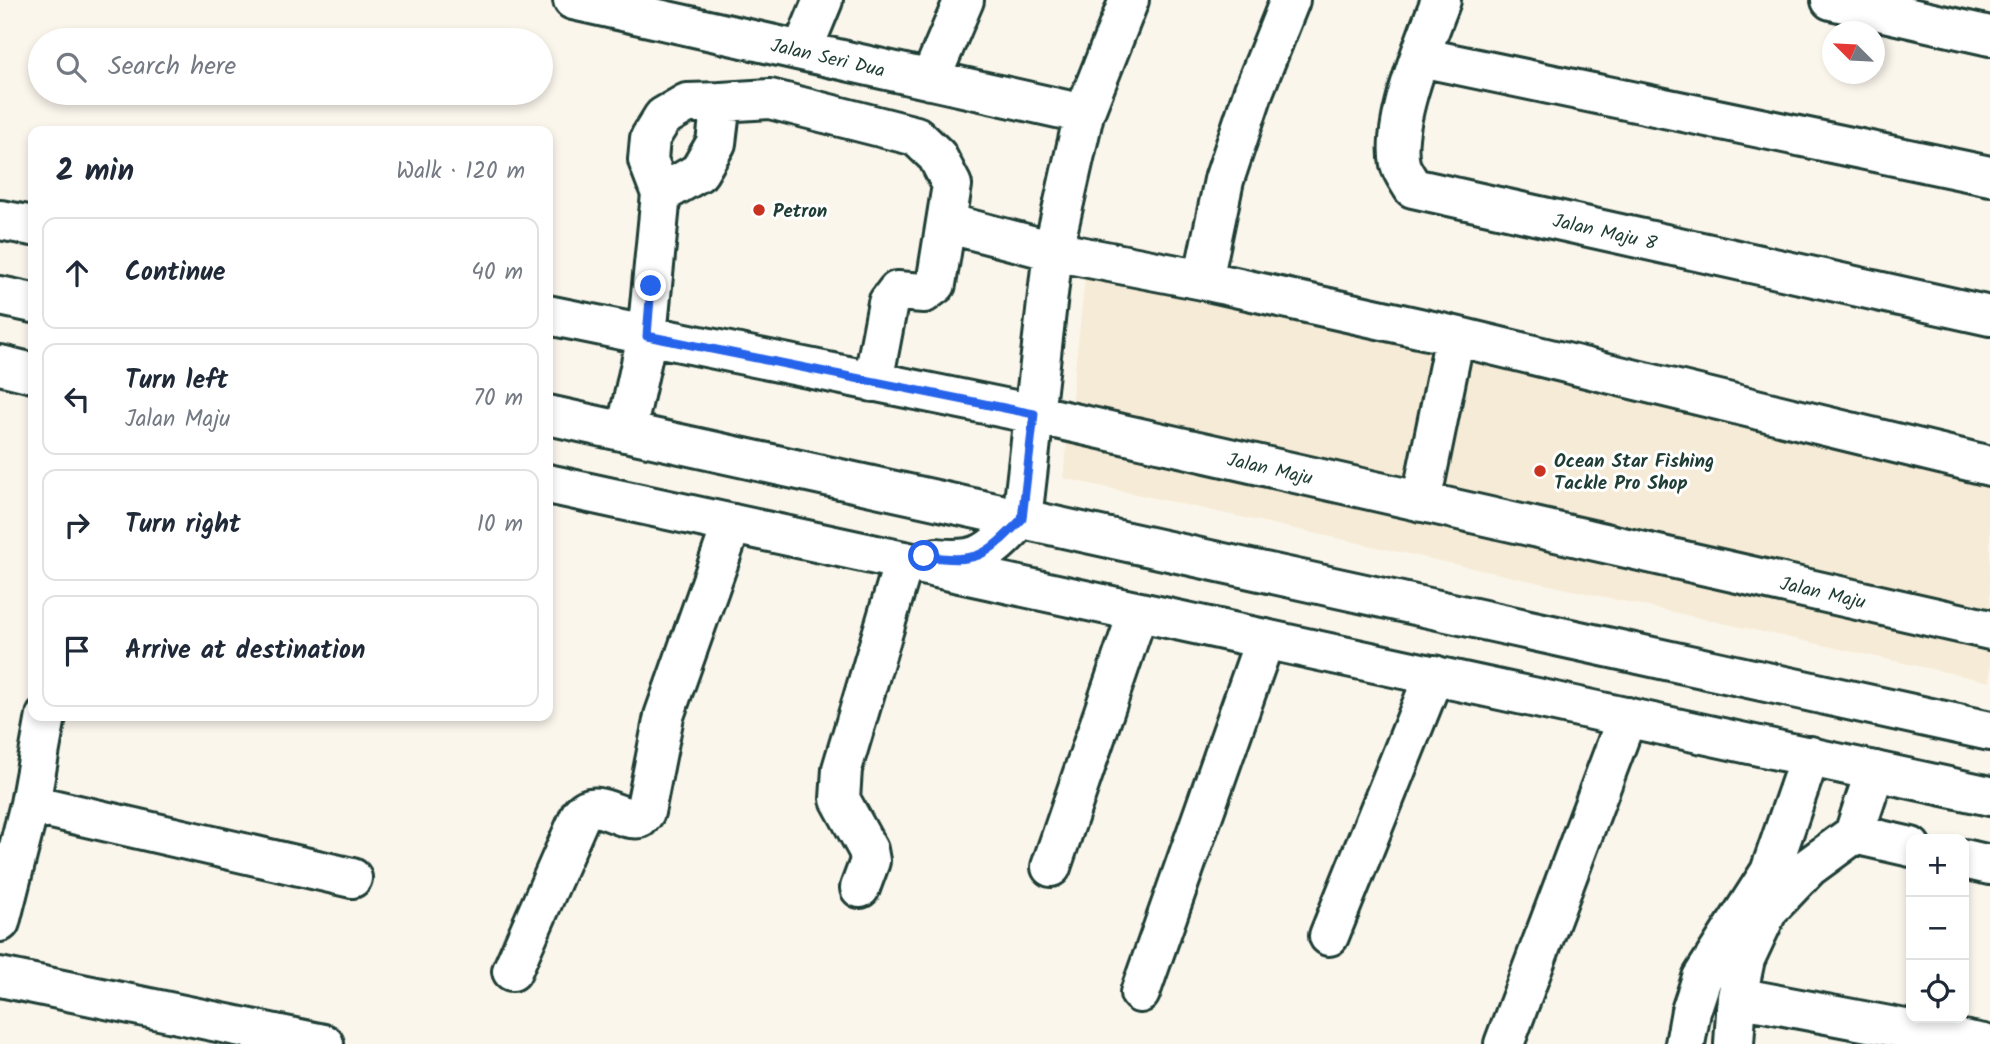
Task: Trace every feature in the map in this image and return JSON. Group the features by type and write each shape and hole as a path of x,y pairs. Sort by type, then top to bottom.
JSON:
{"street":[{"name":"Jalan Seri Dua","path":"573,0 639,7 802,51 1084,114"},
{"path":"802,51 824,0"},
{"path":"930,80 964,0"},
{"path":"1122,608 1030,570 1021,546 1053,251 1084,114 1129,0"},
{"path":"1203,280 1224,180 1254,90 1290,0"},
{"name":"Jalan Maju 8","path":"1441,0 1420,57 1401,122 1400,164 1413,188 1990,316"},
{"path":"1831,0 1990,36"},
{"path":"1420,57 1990,176"},
{"path":"626,432 647,336 661,194 648,160 650,138 663,117 687,103 770,99 916,136 937,156 952,185 936,284 924,293 897,291 888,303 873,382"},
{"path":"661,194 699,172 716,144 721,102"},
{"path":"0,220 28,225"},
{"path":"946,223 1053,251 1203,280 1455,337 1990,466"},
{"path":"0,296 28,302"},
{"name":"Jalan Maju","path":"553,316 1034,414 1990,630"},
{"path":"1421,502 1455,337"},
{"path":"0,365 28,372"},
{"path":"553,416 1990,731"},
{"path":"553,485 1990,796"},
{"path":"898,559 924,556 971,559 983,555 1022,519"},
{"path":"513,971 582,814 587,808 594,806 632,820 640,818 645,812 664,716 732,524"},
{"path":"860,888 870,861 868,850 840,799 842,769 898,559"},
{"path":"1051,867 1122,608"},
{"path":"1140,993 1265,639"},
{"path":"1329,936 1434,675"},
{"path":"1504,1044 1627,717"},
{"path":"0,922 30,804 45,721"},
{"path":"1685,1044 1691,1011 1702,978 1770,872 1810,757"},
{"path":"1734,1044 1737,997 1745,959 1768,910 1809,867 1854,834 1875,771"},
{"path":"30,804 352,878"},
{"path":"1854,834 1906,846"},
{"path":"1969,860 1990,865"},
{"path":"0,977 324,1044"},
{"path":"1737,997 1984,1044"}],"shaded area":[{"path":"1088,251 1990,456 1990,682 1063,478"}],"place":[{"name":"Petron","path":"759,210"},
{"name":"Ocean Star Fishing Tackle Pro Shop","path":"1540,471"}],"route":[{"path":"651,286 647,336 1034,414 1022,519 983,555 971,559 924,556"}]}
